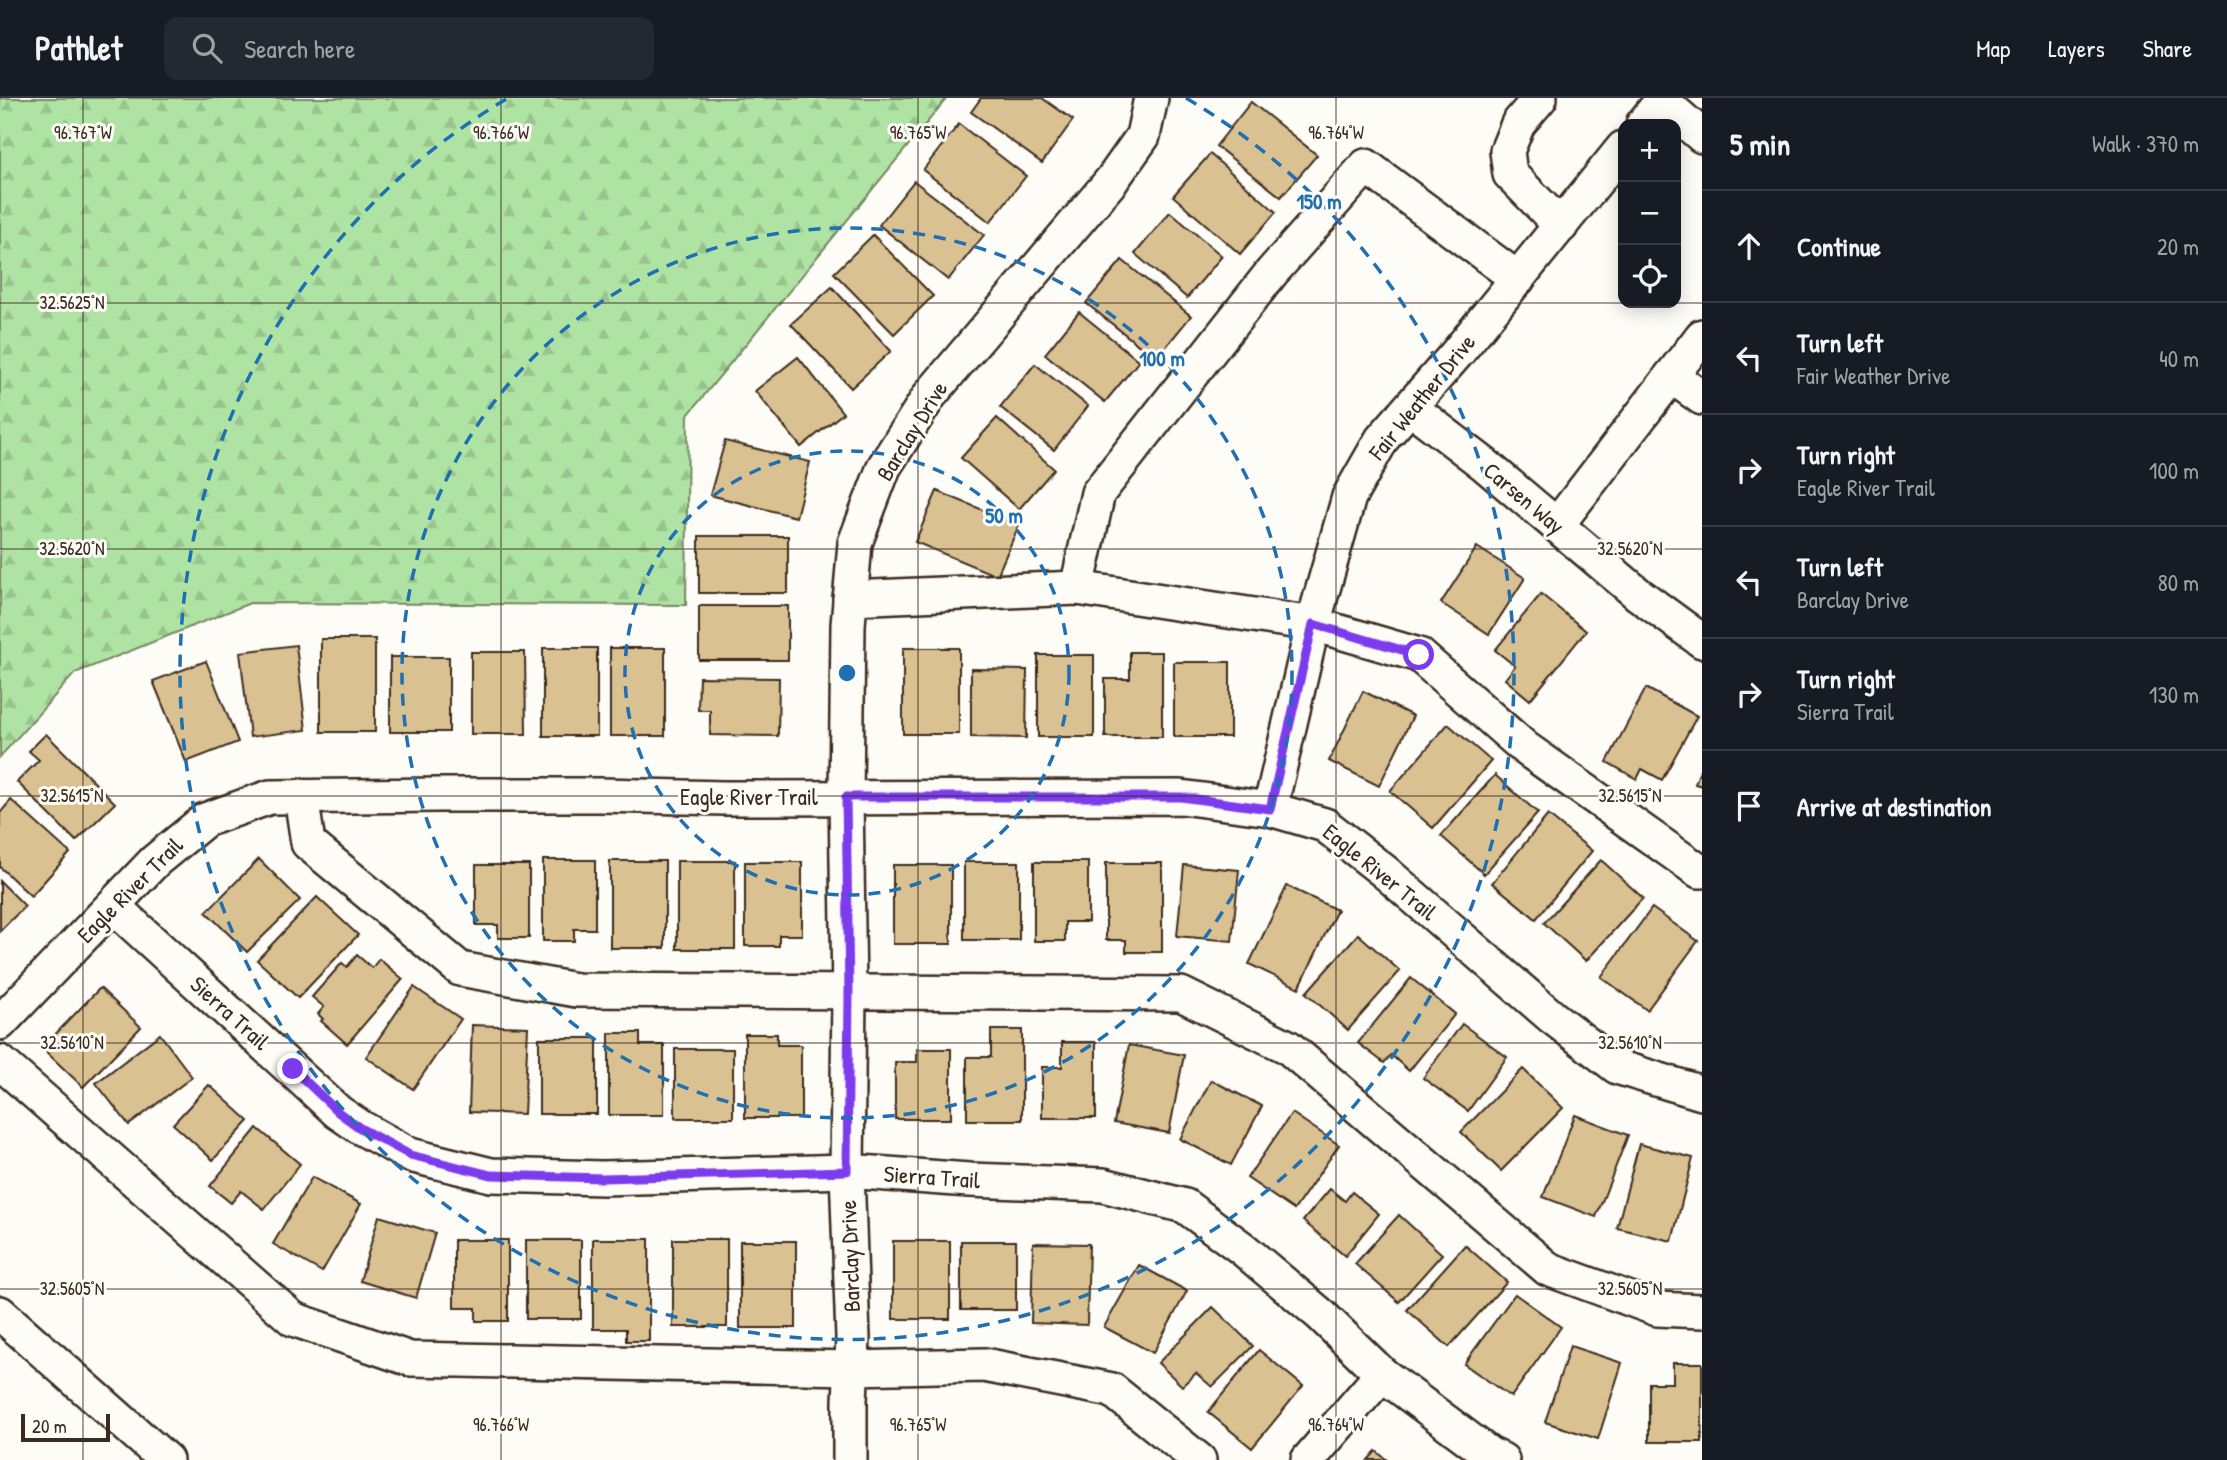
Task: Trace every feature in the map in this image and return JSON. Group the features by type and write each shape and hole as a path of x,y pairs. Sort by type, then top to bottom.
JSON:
{"street":[{"name":"Barclay Drive","path":"850,1460 853,1338 847,1171 849,993 846,797 850,598 855,543 884,467 930,395 1112,180 1143,136 1151,98"},
{"path":"1540,98 1512,135 1507,151 1510,174 1560,226"},
{"path":"1656,108 1702,136"},
{"name":"Fair Weather Drive","path":"1270,809 1313,624 1349,498 1382,439 1518,279 1618,154"},
{"path":"1077,588 1098,492 1272,272 1366,166 1518,279"},
{"path":"1557,525 1702,336"},
{"path":"1671,376 1702,398"},
{"name":"Carsen Way","path":"1411,408 1638,594 1702,642"},
{"path":"850,598 1077,588 1313,624 1419,655 1525,748 1702,871"},
{"path":"301,796 308,843 460,969 576,990 1181,994 1288,1046 1548,1269 1657,1309 1702,1311"},
{"name":"Eagle River Trail","path":"0,1023 155,860 205,820 270,797 1181,797 1270,809 1325,825 1385,872 1552,1017 1617,1067 1702,1093"},
{"name":"Sierra Trail","path":"113,906 338,1112 360,1128 410,1155 491,1175 603,1178 847,1171 968,1180 1103,1185 1185,1206 1321,1315 1382,1374 1489,1454 1502,1460"},
{"path":"0,1062 293,1319 410,1359 852,1368 984,1365 1112,1390 1199,1460"},
{"path":"0,1313 166,1460"},
{"path":"1308,1460 1382,1374"}],"green space":[{"path":"0,98 947,98 688,415 686,605 250,603 75,673 0,757"}],"building":[{"path":"981,98 1042,98 1073,120 1042,163 971,112"},
{"path":"1251,102 1317,155 1281,197 1216,146"},
{"path":"959,124 1026,176 990,222 923,170"},
{"path":"1210,154 1276,212 1240,254 1173,196"},
{"path":"914,181 984,235 948,280 879,225"},
{"path":"1170,212 1222,256 1187,298 1135,254"},
{"path":"873,235 933,296 894,334 834,273"},
{"path":"1122,260 1191,316 1156,359 1086,303"},
{"path":"832,287 891,351 851,388 791,324"},
{"path":"1079,312 1139,361 1105,402 1045,354"},
{"path":"798,357 843,413 801,447 755,391"},
{"path":"1035,364 1088,406 1054,450 1000,407"},
{"path":"997,418 1054,469 1019,509 961,458"},
{"path":"725,441 810,462 796,517 710,495"},
{"path":"937,491 1019,525 997,576 915,542"},
{"path":"699,536 788,536 788,593 699,593"},
{"path":"1477,547 1525,578 1489,634 1441,603"},
{"path":"1541,594 1586,631 1530,700 1505,679 1515,666 1495,650"},
{"path":"699,606 788,606 788,660 699,660"},
{"path":"321,639 375,639 375,732 321,732"},
{"path":"296,645 306,730 250,737 240,652"},
{"path":"543,648 597,648 597,736 543,736"},
{"path":"610,648 665,648 665,736 610,736"},
{"path":"903,648 959,648 959,734 903,734"},
{"path":"471,652 525,652 526,734 471,734"},
{"path":"1130,652 1162,652 1162,737 1105,737 1105,679 1130,679"},
{"path":"1038,655 1094,655 1094,737 1038,737"},
{"path":"390,657 449,657 449,732 390,732"},
{"path":"206,661 238,742 186,762 153,681"},
{"path":"1174,662 1230,662 1230,737 1174,737"},
{"path":"971,669 1027,670 1026,738 971,737"},
{"path":"699,677 779,678 778,736 710,735 710,710 698,710"},
{"path":"1646,688 1697,716 1662,780 1642,769 1637,779 1607,762"},
{"path":"1363,691 1413,716 1379,786 1329,761"},
{"path":"1448,724 1491,761 1433,828 1390,791"},
{"path":"46,734 115,803 76,841 17,782 39,760 29,751"},
{"path":"1702,765 1702,786 1695,784"},
{"path":"1495,775 1538,813 1484,874 1441,836"},
{"path":"11,800 70,853 31,896 0,867 0,813"},
{"path":"1548,815 1592,851 1536,919 1492,883"},
{"path":"259,859 300,900 247,952 206,912"},
{"path":"543,860 595,860 595,929 574,929 574,941 543,941"},
{"path":"1601,860 1643,898 1586,961 1544,923"},
{"path":"610,861 665,861 665,948 610,948"},
{"path":"677,861 735,861 735,949 677,949"},
{"path":"745,862 802,862 802,935 779,935 779,946 745,946"},
{"path":"964,862 1019,862 1019,940 964,940"},
{"path":"1034,862 1088,862 1088,922 1065,922 1065,941 1034,941"},
{"path":"1106,863 1162,863 1162,952 1126,952 1126,940 1106,940"},
{"path":"476,865 529,865 529,938 498,938 498,925 476,925"},
{"path":"893,865 951,865 951,944 893,944"},
{"path":"1184,865 1239,870 1232,941 1177,936"},
{"path":"0,881 25,906 0,931"},
{"path":"1287,886 1337,910 1299,988 1249,964"},
{"path":"317,897 358,935 298,998 257,960"},
{"path":"1652,908 1698,941 1647,1010 1601,977"},
{"path":"1358,934 1400,971 1348,1030 1306,993"},
{"path":"357,955 372,968 379,959 403,979 347,1044 321,1021 323,1019 318,1014 324,1007 312,997 342,963 347,967"},
{"path":"1411,978 1455,1014 1409,1071 1391,1055 1384,1063 1358,1043"},
{"path":"414,987 461,1019 413,1089 366,1057"},
{"path":"100,988 141,1027 83,1087 42,1048"},
{"path":"1462,1024 1507,1057 1468,1111 1423,1078"},
{"path":"472,1025 528,1027 524,1114 469,1112"},
{"path":"991,1030 1022,1030 1022,1120 967,1120 967,1057 991,1057"},
{"path":"609,1033 640,1033 640,1045 664,1045 664,1115 609,1115"},
{"path":"160,1034 192,1077 129,1125 96,1083"},
{"path":"745,1034 777,1034 777,1045 801,1045 801,1118 745,1118"},
{"path":"539,1038 597,1038 597,1114 539,1114"},
{"path":"1062,1042 1096,1042 1096,1118 1042,1118 1042,1067 1062,1067"},
{"path":"1129,1045 1184,1055 1169,1133 1114,1123"},
{"path":"675,1049 733,1049 733,1118 675,1118"},
{"path":"917,1049 951,1049 951,1119 895,1119 895,1062 917,1062"},
{"path":"1523,1069 1563,1108 1501,1171 1461,1132"},
{"path":"1211,1080 1262,1106 1231,1165 1180,1139"},
{"path":"209,1085 249,1121 213,1160 173,1124"},
{"path":"1292,1113 1339,1145 1294,1210 1247,1178"},
{"path":"1575,1115 1628,1135 1596,1217 1543,1197"},
{"path":"257,1128 300,1164 264,1209 241,1191 231,1203 210,1186"},
{"path":"1639,1144 1693,1158 1672,1241 1617,1228"},
{"path":"312,1177 361,1204 322,1272 273,1244"},
{"path":"1330,1189 1345,1201 1352,1192 1379,1214 1345,1256 1303,1221"},
{"path":"1399,1215 1442,1254 1399,1302 1355,1264"},
{"path":"379,1216 435,1233 416,1298 360,1281"},
{"path":"593,1239 649,1239 649,1341 626,1341 626,1329 593,1329"},
{"path":"673,1239 727,1239 727,1327 673,1327"},
{"path":"454,1240 508,1240 508,1321 476,1321 476,1308 454,1308"},
{"path":"526,1240 581,1240 581,1319 526,1319"},
{"path":"740,1241 796,1241 796,1328 740,1328"},
{"path":"893,1241 950,1241 950,1319 893,1319"},
{"path":"961,1241 1016,1241 1016,1310 961,1310"},
{"path":"1033,1243 1089,1244 1087,1325 1031,1323"},
{"path":"1465,1245 1507,1282 1449,1347 1407,1310"},
{"path":"1139,1265 1187,1291 1153,1353 1104,1327"},
{"path":"1515,1294 1561,1327 1511,1397 1464,1364"},
{"path":"1213,1307 1253,1346 1212,1387 1196,1373 1182,1386 1158,1363"},
{"path":"1570,1346 1622,1363 1598,1439 1545,1422"},
{"path":"1259,1350 1303,1386 1252,1448 1208,1412"},
{"path":"1673,1363 1702,1363 1702,1442 1649,1442 1649,1383 1673,1383"},
{"path":"1376,1451 1387,1460 1368,1460"}],"route":[{"path":"293,1069 338,1112 360,1128 410,1155 491,1175 603,1178 847,1171 849,993 846,797 1181,797 1270,809 1313,624 1419,655"}]}
